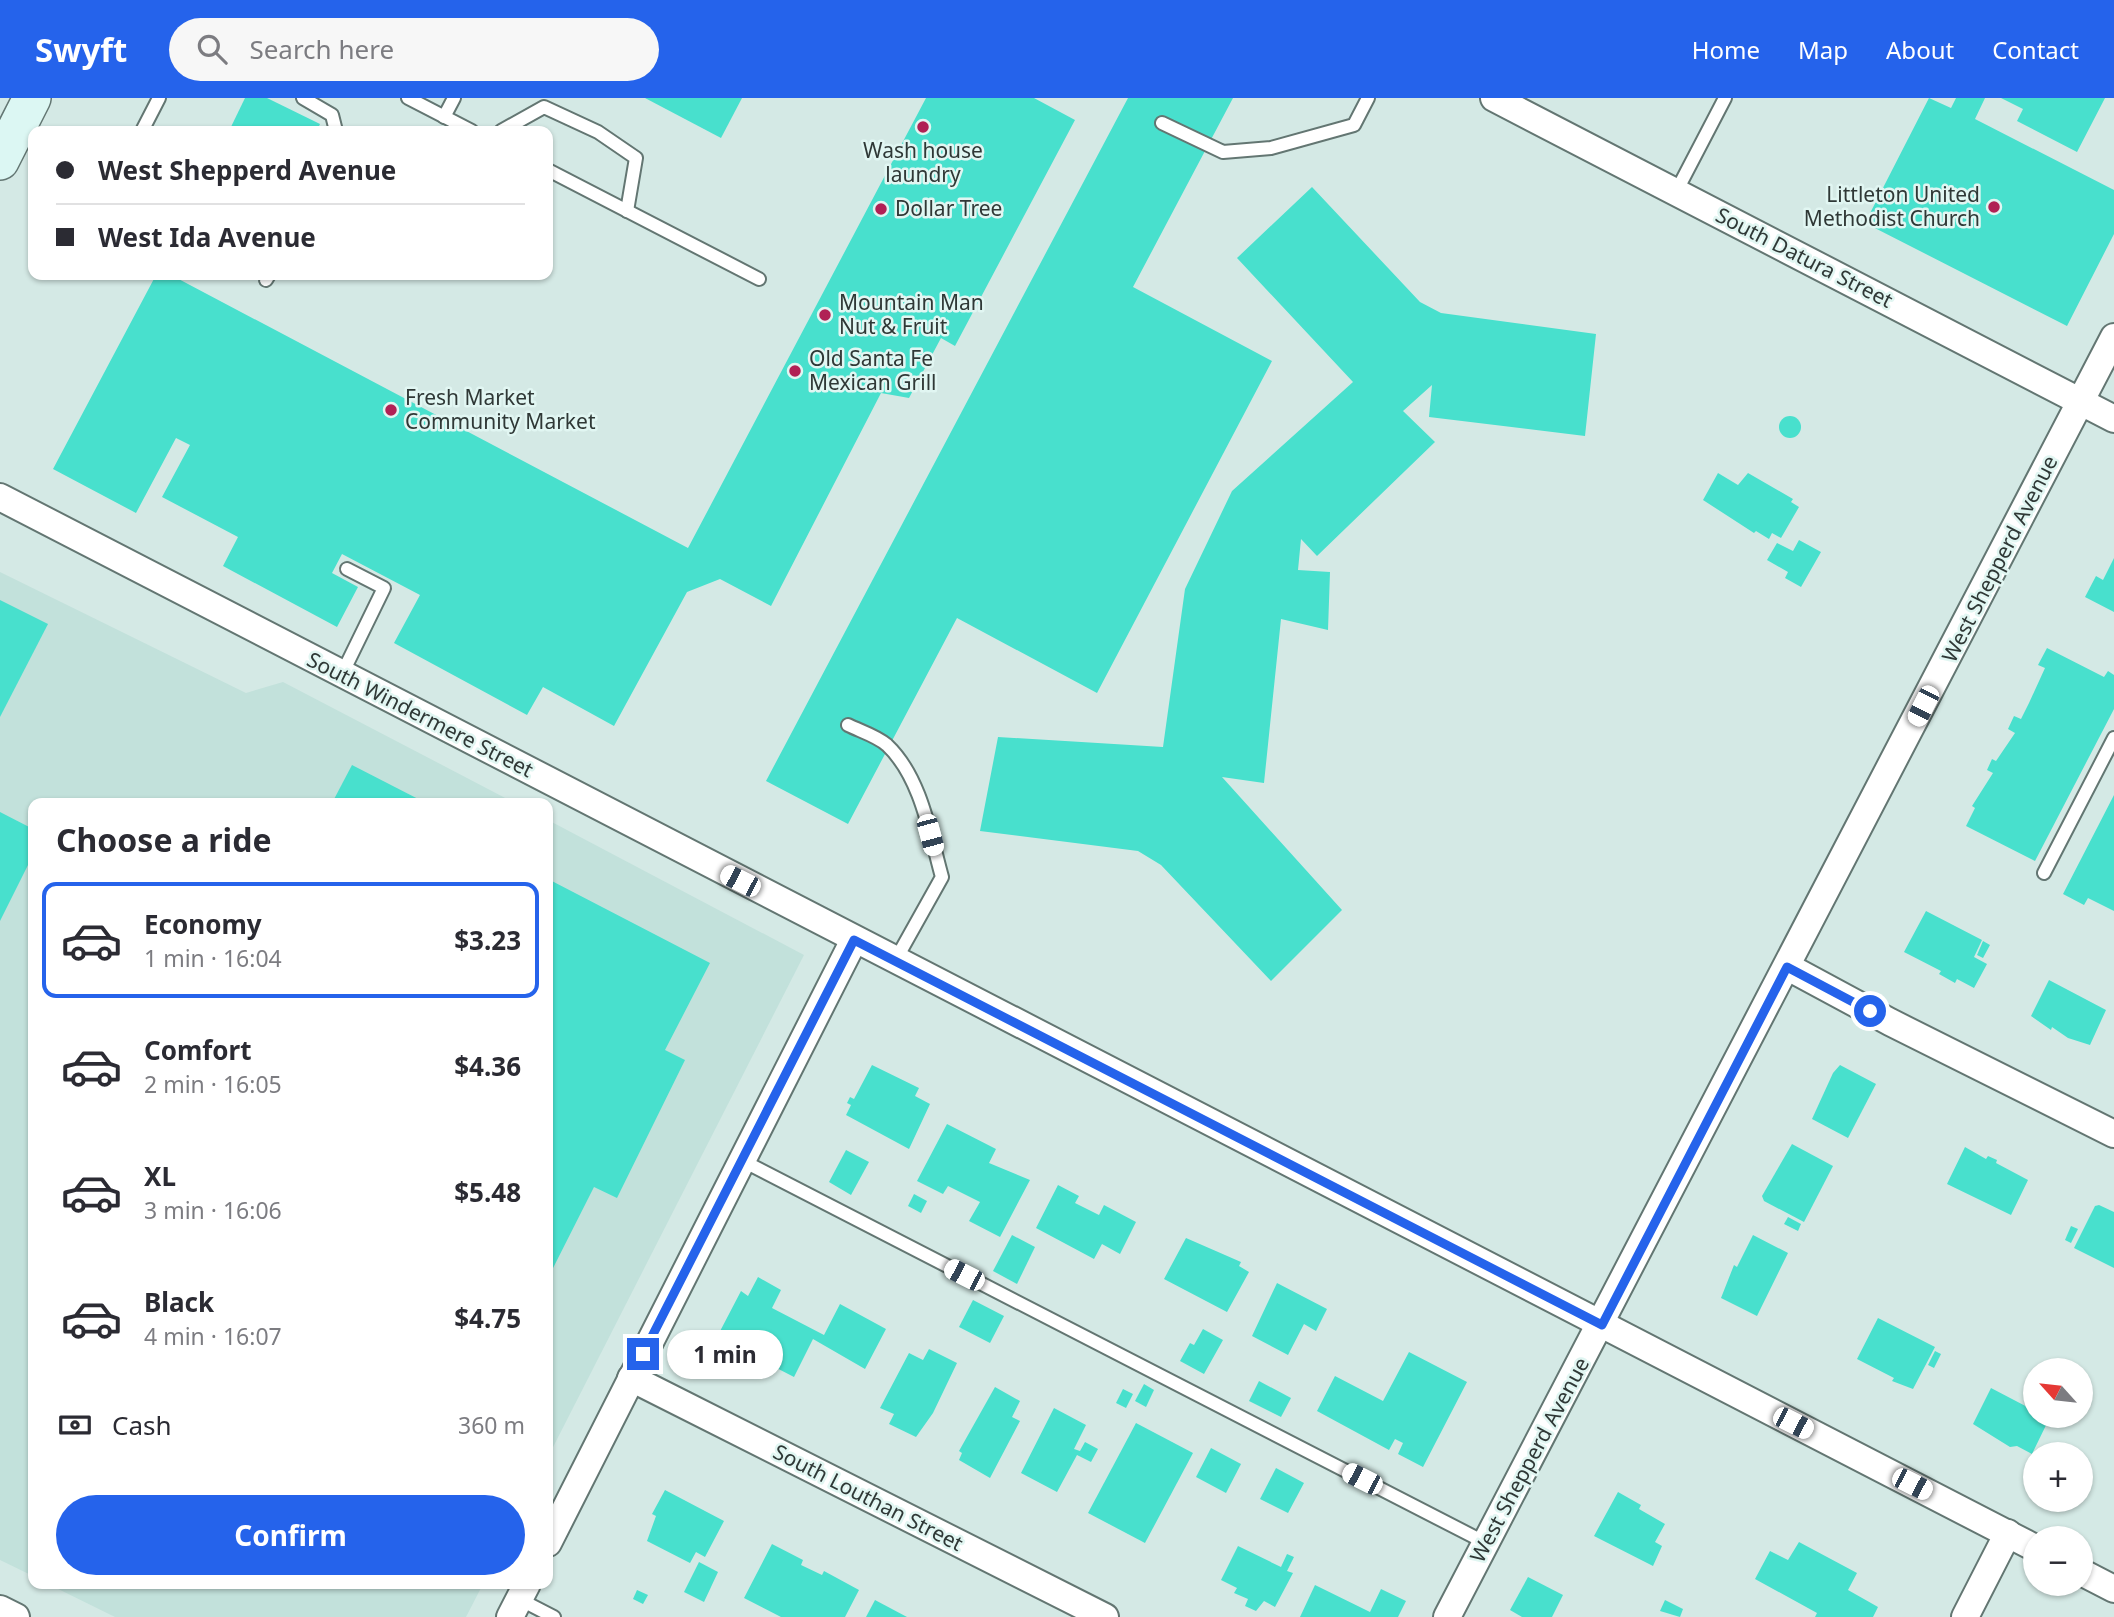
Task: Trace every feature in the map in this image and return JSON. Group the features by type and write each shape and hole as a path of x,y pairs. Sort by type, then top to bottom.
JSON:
{"main road":[{"path":"0,160 32,98"}],"street":[{"name":"South Datura Street","path":"1494,98 2114,419"},
{"name":"West Shepperd Avenue","path":"1447,1617 1602,1325 2114,337"},
{"name":"South Windermere Street","path":"0,497 895,962 2023,1541"},
{"path":"553,1533 854,940"},
{"path":"1787,967 1890,1022 2114,1134"},
{"name":"South Louthan Street","path":"631,1378 1105,1617"},
{"path":"1965,1617 2008,1533"},
{"path":"2093,1578 2114,1589"},
{"path":"0,1609 16,1617"}],"lane":[{"path":"145,126 159,98"},
{"path":"303,98 332,115 335,126"},
{"path":"408,98 462,126"},
{"path":"444,117 454,98"},
{"path":"1162,123 1223,152 1270,148 1354,125 1368,98"},
{"path":"1676,192 1725,98"},
{"path":"510,126 544,107 598,132 636,158 626,211"},
{"path":"553,173 759,279"},
{"path":"342,675 384,589 347,569"},
{"path":"848,725 886,744 904,764 925,814 942,877 895,962"},
{"path":"2044,873 2114,738"},
{"path":"741,1160 1486,1543"},
{"path":"519,1600 554,1617"}],"shaded area":[{"path":"0,572 246,693 283,682 505,798 28,798 28,1574 0,1560"},
{"path":"553,823 804,955 553,1447"},
{"path":"58,1589 480,1589 466,1617 115,1617"}],"building":[{"path":"245,98 267,98 320,124 319,126 231,126"},
{"path":"645,98 742,98 721,138"},
{"path":"926,98 1034,98 1075,120 955,346 941,338 909,398 881,393 771,606 720,579 687,592 614,726 543,687 527,715 394,643 420,595 342,554 332,573 358,587 337,627 223,566 238,537 162,497 190,445 176,438 136,513 53,469 153,280 180,280 688,548"},
{"path":"1128,98 1233,98 1133,287 1272,361 1097,693 957,618 848,824 766,781"},
{"name":"Littleton United Methodist Church","path":"1929,98 1951,108 1956,98 1985,98 1975,119 2114,190 2114,234 2067,326 1865,223"},
{"path":"2001,98 2105,98 2077,152 2017,121 2023,109"},
{"path":"1312,187 1420,302 1441,313 1596,334 1585,436 1429,417 1432,385 1403,411 1435,442 1317,556 1301,539 1298,570 1330,572 1328,630 1281,619 1264,783 1222,777 1342,910 1271,981 1161,865 1138,851 980,831 998,737 1163,747 1185,589 1232,491 1353,382 1237,258"},
{"path":"1790,416 1798,419 1801,427 1798,435 1790,438 1782,435 1779,427 1782,419"},
{"path":"1718,473 1738,485 1748,473 1793,499 1791,502 1799,507 1781,538 1772,533 1769,539 1756,531 1754,533 1703,500"},
{"path":"1799,540 1821,552 1801,587 1785,578 1788,572 1767,560 1777,543 1793,551"},
{"path":"2114,558 2114,612 2085,597 2096,576 2103,580"},
{"path":"0,600 48,624 0,717"},
{"path":"2047,648 2104,677 2108,671 2114,675 2114,709 2035,861 1966,826 1975,808 1972,806 1993,773 1987,770 1992,759 1996,761 2015,733 2008,729 2014,716 2021,719 2045,668 2038,665"},
{"path":"352,765 416,798 335,798"},
{"path":"2114,795 2114,911 2088,898 2084,905 2063,894"},
{"path":"0,812 28,826 28,865 0,921"},
{"path":"553,882 710,963 665,1050 685,1060 617,1198 594,1187 553,1268"},
{"path":"1926,911 1982,940 1974,957 1987,964 1974,988 1957,979 1955,983 1939,974 1941,971 1904,952"},
{"path":"1983,941 1990,945 1983,958 1977,955"},
{"path":"2049,980 2106,1010 2090,1045 2068,1038 2052,1027 2051,1030 2031,1016"},
{"path":"872,1065 919,1088 915,1096 930,1104 909,1149 846,1115 851,1105 847,1103 850,1097 854,1099"},
{"path":"1840,1065 1876,1084 1848,1138 1812,1119 1833,1073"},
{"path":"947,1124 996,1149 989,1163 1030,1180 1000,1237 969,1221 980,1202 948,1186 943,1194 917,1181"},
{"path":"1792,1144 1833,1166 1804,1222 1764,1201 1762,1196"},
{"path":"1965,1147 1986,1159 1988,1156 1997,1160 1996,1163 2028,1180 2011,1215 1947,1184"},
{"path":"846,1150 869,1162 851,1195 829,1182"},
{"path":"1058,1185 1079,1196 1075,1203 1099,1215 1104,1205 1136,1222 1120,1254 1102,1244 1094,1259 1036,1228"},
{"path":"914,1194 927,1201 921,1213 908,1206"},
{"path":"2099,1205 2114,1212 2114,1268 2074,1248 2095,1206"},
{"path":"1788,1217 1801,1224 1798,1231 1784,1224"},
{"path":"2071,1226 2078,1229 2071,1243 2065,1240"},
{"path":"1012,1235 1035,1247 1017,1284 993,1271"},
{"path":"1753,1235 1788,1253 1757,1316 1721,1298 1734,1265 1737,1267"},
{"path":"1186,1238 1241,1262 1239,1266 1249,1272 1227,1312 1164,1279"},
{"path":"758,1277 781,1290 772,1308 824,1335 840,1304 886,1329 865,1369 813,1339 794,1377 717,1337 741,1291 748,1296"},
{"path":"1277,1283 1327,1309 1316,1331 1304,1324 1288,1355 1252,1336"},
{"path":"973,1300 1004,1316 990,1343 959,1327"},
{"path":"1878,1318 1935,1347 1913,1389 1892,1381 1894,1378 1857,1359"},
{"path":"1203,1329 1223,1340 1204,1374 1180,1361 1190,1343 1194,1345"},
{"path":"929,1349 957,1363 933,1413 916,1437 889,1424 894,1414 880,1408 909,1353 923,1360"},
{"path":"1935,1351 1941,1354 1934,1368 1928,1365"},
{"path":"1409,1352 1467,1382 1423,1467 1398,1454 1403,1443 1395,1439 1389,1450 1317,1411 1335,1376 1383,1401"},
{"path":"1259,1381 1291,1398 1281,1417 1249,1401"},
{"path":"1144,1384 1154,1390 1146,1407 1135,1401"},
{"path":"995,1387 1020,1401 1012,1417 1020,1421 990,1478 959,1460 962,1453 959,1451"},
{"path":"1991,1388 2023,1405 2023,1428 2045,1428 2038,1442 2023,1442 2023,1449 2017,1446 2010,1447 1973,1424"},
{"path":"1123,1389 1133,1394 1126,1408 1116,1403"},
{"path":"1054,1408 1086,1425 1074,1449 1080,1451 1085,1442 1098,1449 1091,1462 1077,1455 1057,1492 1021,1473"},
{"path":"1136,1423 1193,1453 1145,1543 1088,1513"},
{"path":"1211,1448 1241,1464 1226,1493 1196,1477"},
{"path":"1276,1468 1304,1483 1288,1513 1260,1499"},
{"path":"665,1490 724,1521 705,1557 696,1552 690,1563 647,1541 656,1516 652,1514"},
{"path":"1618,1492 1641,1505 1639,1509 1665,1524 1655,1542 1662,1546 1653,1566 1594,1536"},
{"path":"1799,1542 1857,1573 1848,1590 1878,1607 1873,1617 1815,1617 1817,1613 1755,1579 1770,1551 1788,1560"},
{"path":"772,1544 803,1560 801,1565 822,1575 824,1571 859,1590 845,1617 781,1617 744,1598"},
{"path":"1238,1546 1281,1567 1287,1554 1294,1557 1287,1571 1293,1573 1275,1607 1264,1601 1256,1611 1245,1606 1248,1599 1234,1593 1237,1588 1221,1580"},
{"path":"699,1562 718,1572 704,1602 684,1592"},
{"path":"1528,1577 1563,1595 1552,1617 1522,1617 1510,1610"},
{"path":"1315,1585 1370,1612 1381,1589 1406,1601 1398,1617 1300,1617"},
{"path":"637,1590 648,1595 643,1604 633,1599"},
{"path":"875,1600 907,1617 866,1617"},
{"path":"1665,1600 1683,1609 1680,1617 1660,1611"}],"place":[{"name":"Wash house laundry","path":"923,127"},
{"name":"Littleton United Methodist Church","path":"1994,207"},
{"name":"Dollar Tree","path":"881,209"},
{"name":"Mountain Man Nut & Fruit","path":"825,315"},
{"name":"Old Santa Fe Mexican Grill","path":"795,371"},
{"name":"Fresh Market Community Market","path":"391,410"}],"route":[{"path":"643,1354 854,940 1602,1325 1787,967 1870,1011"}]}
